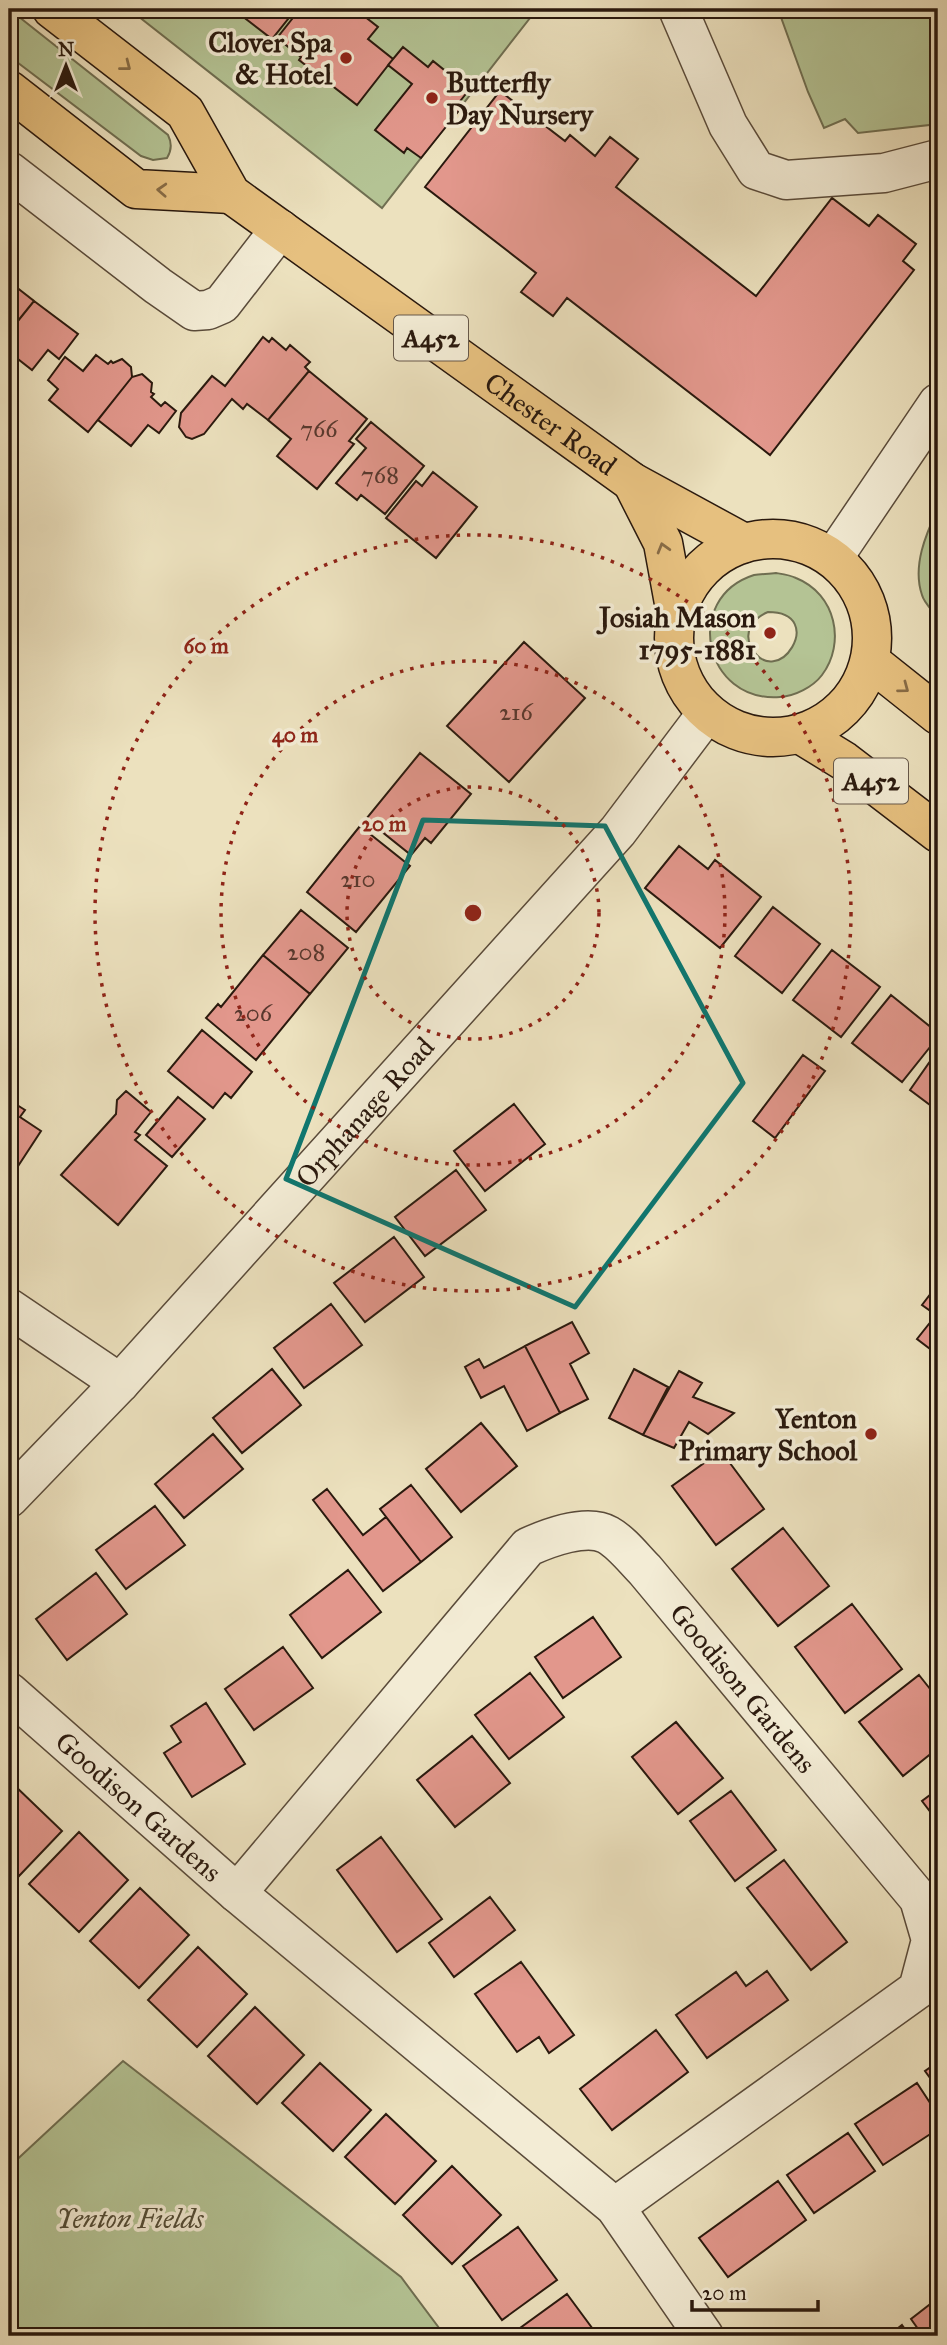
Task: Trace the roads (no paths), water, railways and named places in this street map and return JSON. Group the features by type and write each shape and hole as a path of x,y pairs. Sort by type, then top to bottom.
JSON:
{"highway":[{"name":"Chester Road","path":"52,9 185,112 231,194 632,482 744,543"},
{"path":"9,90 136,189 231,194"},
{"name":"Chester Road","path":"632,482 663,543 676,614 673,641 678,668 690,692 707,713 751,736 776,738 800,734 824,724 845,708 861,686 870,661 873,638 870,615 863,593 850,574 833,558 817,549 781,539 744,543 720,554 700,570 686,591 676,614"},
{"path":"870,661 938,715"},
{"name":"A452","path":"800,734 844,761 938,833"}],"street":[{"path":"678,9 728,125 756,170 786,180 884,173 938,159"},
{"path":"9,171 194,311 208,310 222,304 280,229"},
{"path":"833,558 938,403"},
{"name":"Orphanage Road","path":"9,1498 120,1383 618,831 707,713"},
{"path":"9,1308 120,1383"},
{"name":"Goodison Gardens","path":"237,1893 528,1546 556,1534 583,1531 607,1534 645,1570 919,1899 931,1940 918,1989 615,2207"},
{"name":"Goodison Gardens","path":"9,1692 237,1893 615,2207 704,2336"}],"place":[{"name":"Clover Spa & Hotel","path":"346,58"},
{"name":"Butterfly Day Nursery","path":"432,98"},
{"name":"Josiah Mason 1795-1881","path":"770,633"},
{"name":"Yenton Primary School","path":"871,1434"}],"park label":[{"name":"Yenton Fields","path":"130,2218"}]}
